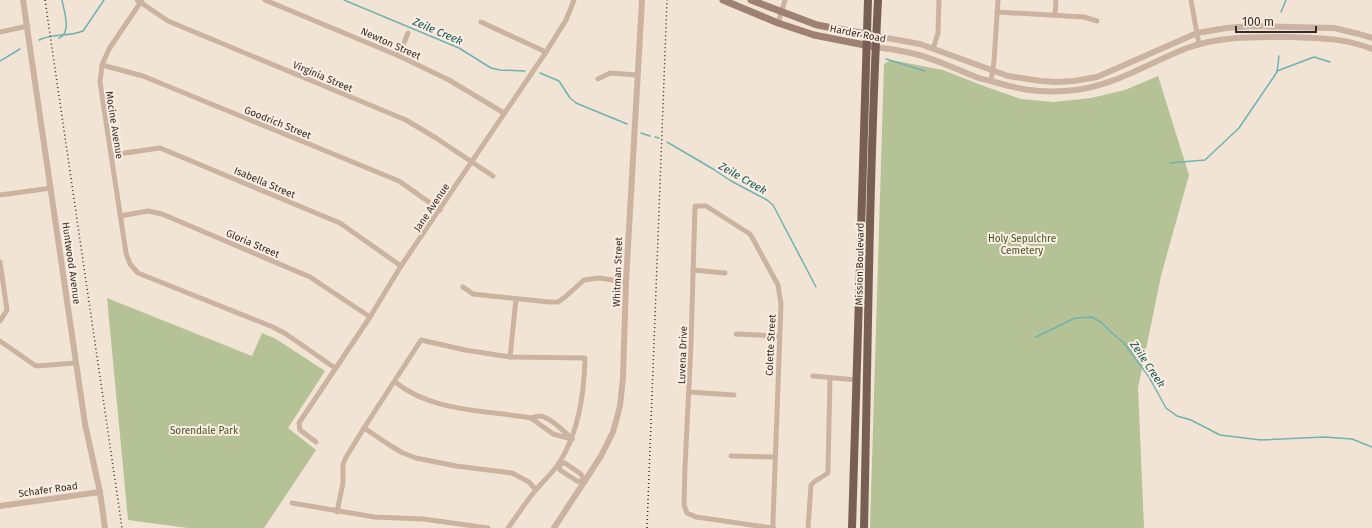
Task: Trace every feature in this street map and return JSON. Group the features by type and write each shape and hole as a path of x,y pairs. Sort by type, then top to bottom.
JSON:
{"main road":[{"name":"Harder Road","path":"723,0 778,23 814,35 875,47"},
{"name":"Harder Road","path":"752,0 817,25 876,36"},
{"name":"Mission Boulevard","path":"852,528 868,0"},
{"name":"Mission Boulevard","path":"864,528 870,222 875,47 878,0"},
{"path":"861,217 864,218 865,221 865,241 870,253"}],"street":[{"name":"Huntwood Avenue","path":"23,0 87,438 100,492 105,528"},
{"name":"Newton Street","path":"265,0 399,56 449,80 504,113"},
{"name":"Jane Avenue","path":"316,442 300,430 299,423 370,317 401,266 546,52 566,20 574,0"},
{"name":"Whitman Street","path":"556,527 608,444 620,406 623,378 626,282 642,0"},
{"path":"778,23 784,0"},
{"path":"933,49 938,33 939,0"},
{"path":"991,81 998,0"},
{"path":"1055,15 1056,0"},
{"path":"1191,0 1199,44"},
{"name":"Mocine Avenue","path":"140,1 108,49 102,65 100,82 126,253 130,264 138,273 273,327 286,334 335,368"},
{"name":"Virginia Street","path":"140,1 168,21 406,120 493,176"},
{"path":"997,12 1084,17 1097,21"},
{"path":"481,22 546,52"},
{"path":"0,32 28,26"},
{"name":"Harder Road","path":"876,36 916,43 1008,76 1026,80 1074,82 1097,77 1197,33 1226,28 1320,28 1345,30 1372,38"},
{"path":"399,56 408,34"},
{"name":"Harder Road","path":"875,47 911,52 978,78 1035,91 1067,91 1093,87 1122,78 1199,44 1230,38 1305,37 1343,40 1372,49"},
{"name":"Goodrich Street","path":"102,65 143,76 399,181 440,210"},
{"path":"598,79 610,74 637,75"},
{"name":"Isabella Street","path":"111,156 160,148 340,223 401,266"},
{"path":"0,195 51,188"},
{"name":"Luvena Drive","path":"695,206 684,505 687,513 691,516 774,528"},
{"name":"Colette Street","path":"695,206 706,206 745,231 753,238 778,285 781,304 775,457 774,528"},
{"name":"Gloria Street","path":"120,216 148,211 162,214 310,277 370,317"},
{"path":"0,262 7,310 0,321"},
{"path":"692,270 725,273"},
{"path":"463,287 473,294 558,302 584,280 599,278 626,282"},
{"path":"510,357 516,299"},
{"path":"736,334 780,336"},
{"path":"337,512 343,483 343,465 345,459 421,340 465,350 510,357 585,358 584,391 572,439 559,464 536,490 508,528"},
{"path":"0,341 36,366 76,363"},
{"path":"813,376 830,379 857,380"},
{"path":"808,528 811,486 814,482 828,473 830,379"},
{"path":"395,382 405,390 432,402 530,418 539,416 545,418 562,429 572,439"},
{"path":"689,392 734,394"},
{"path":"530,418 553,434 572,439"},
{"path":"364,428 391,446 409,455 456,466 512,473 529,482 536,490"},
{"path":"731,456 775,457"},
{"path":"559,464 565,463 581,474 585,482"},
{"path":"559,464 560,470 577,481 585,482"},
{"name":"Schafer Road","path":"0,506 100,492"},
{"path":"292,503 337,512 374,517 424,519 488,528"}],"green space":[{"name":"Holy Sepulchre Cemetery","path":"891,60 943,70 1021,99 1054,102 1091,98 1125,90 1158,76 1189,175 1161,276 1138,388 1144,528 870,528 884,64"},
{"name":"Sorendale Park","path":"107,298 252,356 262,333 276,339 325,371 288,428 316,450 264,528 188,528 128,520"}],"waterway":[{"path":"59,38 65,32 66,27 62,0"},
{"name":"Zeile Creek","path":"39,40 50,36 72,34 83,31 104,0"},
{"name":"Zeile Creek","path":"344,0 459,48 491,68 500,70 525,71"},
{"path":"1281,12 1286,0"},
{"path":"0,61 20,49"},
{"path":"1170,163 1205,160 1239,128 1277,72 1279,56"},
{"path":"1277,71 1314,57 1330,62"},
{"path":"886,59 925,71"},
{"name":"Zeile Creek","path":"540,73 559,81 570,98 576,103 627,124"},
{"name":"Zeile Creek","path":"641,133 650,136"},
{"name":"Zeile Creek","path":"655,137 659,138"},
{"name":"Zeile Creek","path":"667,142 731,181 767,200 773,205 816,287"},
{"path":"1036,337 1075,318 1092,317 1102,323 1124,343 1149,377 1166,408 1177,416 1191,420 1220,435 1261,440 1325,437 1352,439 1372,447"}],"railway":[{"path":"45,0 122,528"},
{"path":"647,528 667,0"}]}
